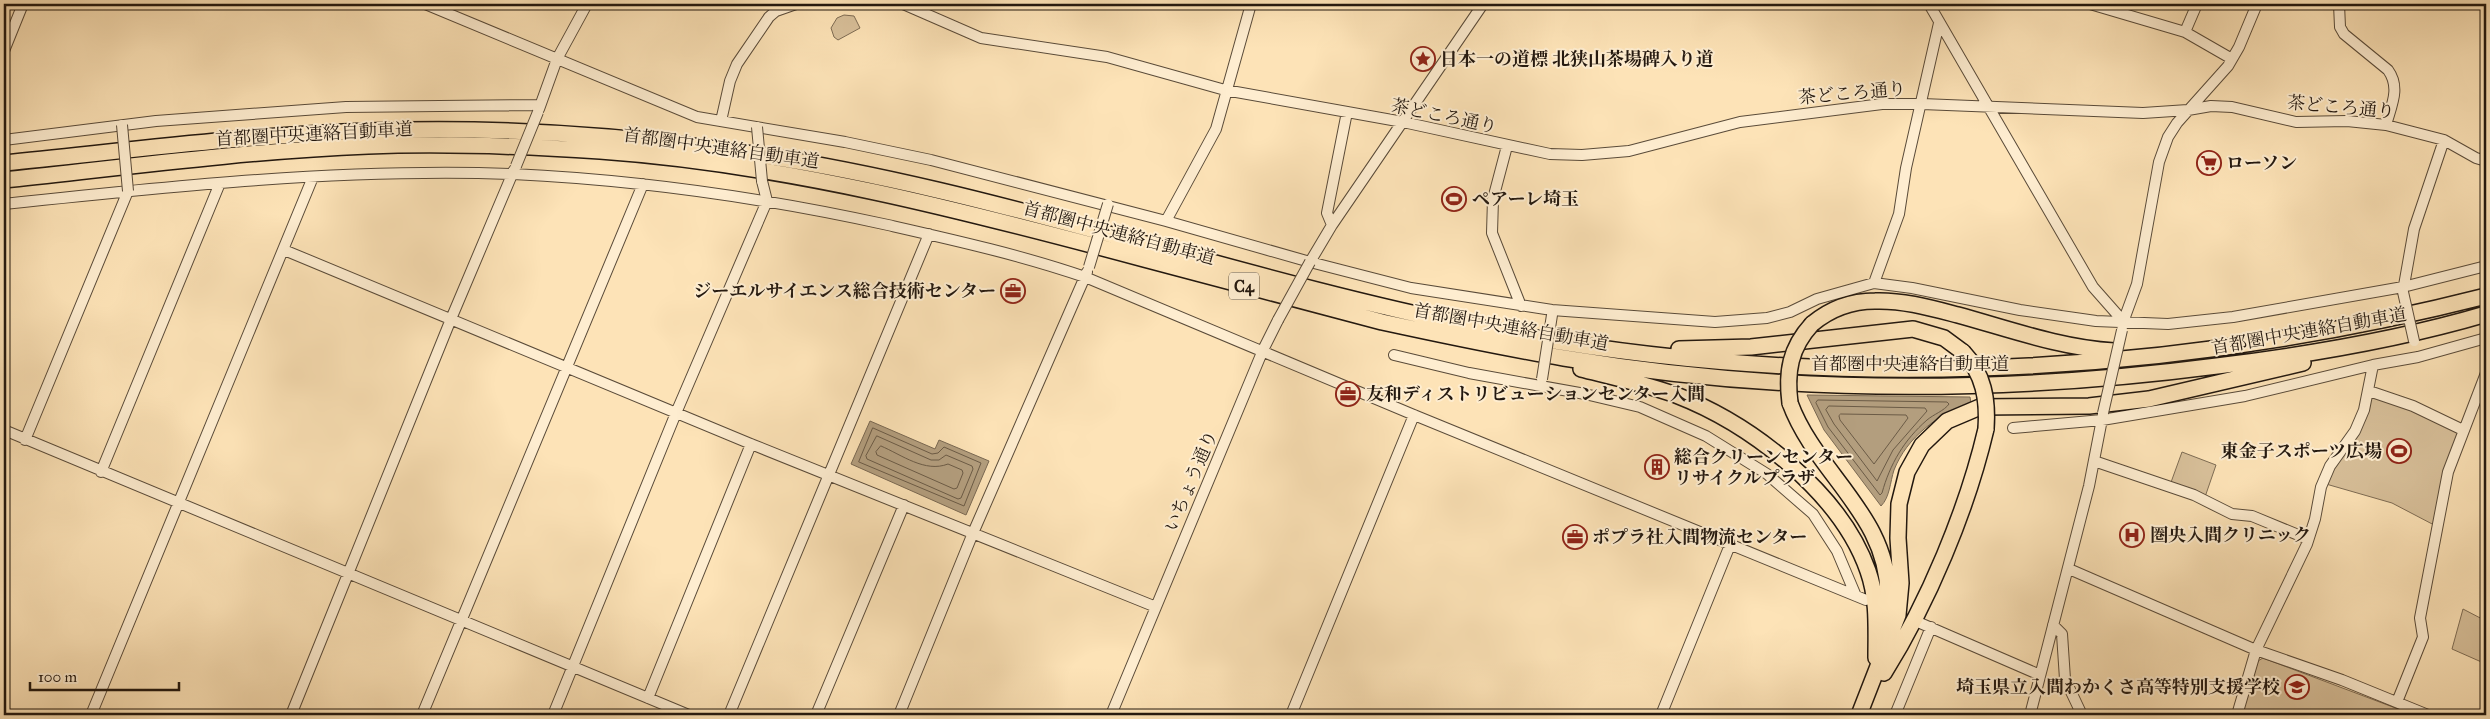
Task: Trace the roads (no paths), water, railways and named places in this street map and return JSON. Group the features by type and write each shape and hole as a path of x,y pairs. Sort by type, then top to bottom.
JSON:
{"highway":[{"name":"首都圏中央連絡自動車道","path":"4,163 240,140 368,131 486,130 604,137 710,148 914,184 1330,293 1469,325 1619,351 1809,368 1889,370 1994,367 2173,354 2307,333 2486,296"},
{"name":"首都圏中央連絡自動車道","path":"4,180 240,156 368,146 485,146 602,151 688,161 818,180 910,199 1009,222 1382,322 1566,358 1704,376 1889,386 1997,384 2169,372 2318,351 2456,323 2486,314"},
{"path":"1858,713 1887,624 1888,580 1881,550 1867,520 1812,447 1797,423 1790,403 1788,385 1789,363 1795,346 1812,324 1831,311 1853,304 1874,301 1904,303 2092,350 2173,354"},
{"path":"1858,713 1898,615 1902,583 1899,504 1907,472 1922,445 1947,420 1980,406 2089,406 2149,399 2250,376 2456,323"},
{"path":"1469,325 1625,347 1695,349 1760,346 1913,329 1944,338 1964,352 1978,373 1985,390 1986,429 1970,483 1925,596 1904,641 1858,713"},
{"path":"1438,334 1641,384 1677,396 1712,411 1755,437 1798,473 1819,494 1839,519 1859,550 1868,571 1874,594 1876,658"}],"street":[{"path":"4,52 23,4"},
{"path":"425,4 697,117 931,160 1108,204 1310,262 1411,288 1522,306 1552,313 1715,322 1767,318 1790,312 1817,299 1874,283 1912,288 2020,310 2122,326 2168,324 2233,317 2403,290 2486,266"},
{"path":"291,715 451,318 514,170 557,59 587,4"},
{"path":"721,121 730,81 737,64 768,17 776,11 796,4"},
{"name":"茶どころ通り","path":"904,4 981,38 1107,57 1225,90 1403,122 1550,154 1582,155 1629,151 1740,122 1882,104 1988,106 2143,113 2188,110 2211,106 2232,107 2296,122 2347,121 2386,125 2444,140 2476,158 2486,161"},
{"path":"1166,221 1216,130 1225,90 1251,4"},
{"name":"いちょう通り","path":"1111,715 1263,350 1278,320 1332,225 1483,4"},
{"path":"1930,4 1939,23 2093,287 2122,326"},
{"path":"2090,4 2185,32 2232,59"},
{"path":"2185,32 2197,4"},
{"path":"2030,715 2069,569 2122,326 2137,284 2159,162 2168,137 2188,110 2232,59 2257,4"},
{"path":"2339,4 2340,27 2388,70 2393,77 2394,97 2386,125"},
{"path":"1874,283 1899,214 1905,174 1939,23"},
{"path":"4,140 156,121 346,107 539,108"},
{"path":"1332,225 1327,213 1347,112"},
{"path":"25,440 128,191 122,125"},
{"path":"553,715 676,413 767,201 762,181 757,127"},
{"path":"2418,357 2403,290 2414,229 2444,140"},
{"path":"1507,146 1493,199 1492,233 1522,306"},
{"path":"4,204 220,183 514,170 643,184 767,201 929,234 1056,267 1085,277 1263,350 1414,415 1866,600"},
{"path":"91,715 313,178"},
{"path":"102,472 220,183"},
{"path":"422,715 643,184"},
{"path":"899,715 974,533 1085,277 1108,204"},
{"path":"729,715 929,234"},
{"path":"284,250 751,444 1156,607"},
{"path":"1541,383 1552,313"},
{"path":"2013,428 2245,396 2373,365 2418,357 2486,338"},
{"path":"1394,355 1469,373 1541,383 1640,408 1706,436 1767,474 1813,514 1837,551 1856,596"},
{"path":"2237,715 2256,650 2297,569 2315,519 2321,487 2330,466 2355,431 2369,391 2373,365"},
{"path":"2397,702 2423,637 2420,618 2448,472 2486,373"},
{"path":"2369,391 2413,406 2464,430"},
{"path":"1291,715 1414,415"},
{"path":"4,430 689,715"},
{"path":"648,698 751,444"},
{"path":"2094,461 2194,495 2232,514 2252,516 2308,539"},
{"path":"816,715 904,505"},
{"path":"1661,715 1730,545"},
{"path":"2069,569 2256,650 2428,715"},
{"path":"1920,623 2040,675"},
{"path":"2053,625 2062,634 2066,679 2082,715"},
{"path":"1895,715 1931,628"}],"water":[{"path":"1807,395 1970,397 1971,403 1947,413 1915,437 1894,470 1888,494 1881,506 1824,430"},
{"path":"870,421 935,449 939,440 989,461 966,515 851,464"}],"place":[{"name":"日本一の道標 北狭山茶場碑入り道","path":"1423,59"},
{"name":"ローソン","path":"2209,163"},
{"name":"ペアーレ埼玉","path":"1454,199"},
{"name":"ジーエルサイエンス総合技術センター","path":"1013,291"},
{"name":"友和ディストリビューションセンター入間","path":"1348,394"},
{"name":"東金子スポーツ広場","path":"2399,451"},
{"name":"総合クリーンセンター リサイクルプラザ","path":"1657,467"},
{"name":"圏央入間クリニック","path":"2132,535"},
{"name":"ポプラ社入間物流センター","path":"1575,537"},
{"name":"埼玉県立入間わかくさ高等特別支援学校","path":"2297,687"}]}
